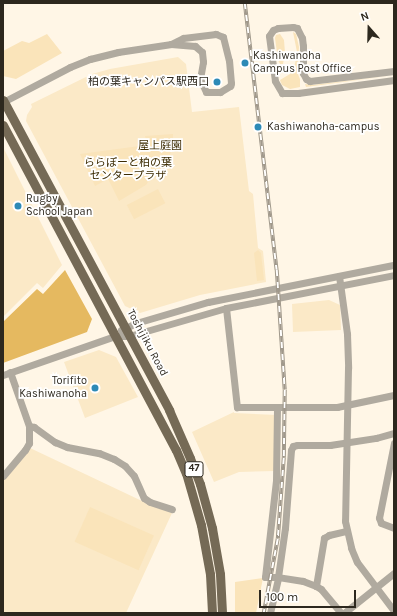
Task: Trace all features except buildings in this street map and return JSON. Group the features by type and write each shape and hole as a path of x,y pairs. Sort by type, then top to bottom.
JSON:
{"main road":[{"name":"Toshijiku Road","path":"3,102 169,410 200,484 216,548 220,574 222,613"},
{"name":"47","path":"3,125 173,443 186,473 206,550 212,613"}],"street":[{"path":"298,93 303,86 304,77 302,69 303,46 300,33 293,27 278,28 273,30 269,36 269,40 276,86 282,93 298,93 394,80"},
{"path":"3,102 70,67 90,59 125,50 171,44 195,46 202,52 203,62 200,79 206,92 220,92 230,86 229,61 223,37 216,34 184,38 171,44"},
{"path":"304,77 313,81 394,71"},
{"path":"116,336 124,327 208,302 394,265"},
{"path":"3,476 29,443 30,426 7,373 116,336 130,336 226,308 394,275"},
{"path":"339,276 347,334 348,405 345,513 347,530 351,548 357,562 394,611"},
{"path":"226,308 237,407 277,408 348,405 394,395"},
{"path":"277,408 276,481 265,577 278,577 303,581 316,586 321,589 341,613"},
{"path":"30,426 34,427 55,442 67,447 99,453 114,458 125,466 134,476 144,498 150,502 172,509"},
{"path":"270,613 278,577 285,528 293,446 347,442 394,433"},
{"path":"394,443 378,518 381,523 394,528"},
{"path":"316,586 324,538 347,530"},
{"path":"344,613 394,573"}],"shaded area":[{"path":"178,57 186,64 192,112 239,107 249,191 253,194 258,248 263,251 266,282 200,295 140,313 125,306 26,121 27,115 32,107 31,104 92,74 110,69"},
{"name":"Rugby School Japan","path":"3,147 62,265 43,288 37,283 3,317"},
{"path":"65,270 92,319 87,332 3,363 3,322 37,289 43,294"},
{"path":"329,300 340,305 341,330 293,332 292,304"},
{"path":"99,350 116,357 138,397 85,418 64,362"},
{"path":"234,412 277,415 275,471 239,472 214,482 192,432"},
{"path":"30,448 142,501 172,513 126,613 3,613 3,480"}],"green space":[{"path":"293,32 296,34 299,47 297,72 300,79 300,87 290,89 282,85 280,80 290,74 295,64 297,52"},
{"path":"47,34 62,53 16,79 3,76 3,51 22,41 29,43"},
{"path":"280,34 284,40 285,53 283,64 280,64 278,60 275,38 276,35"},
{"path":"394,75 306,87 305,84 313,85"},
{"name":"ららぽーと柏の葉 センタープラザ","path":"173,134 173,144 170,155 165,160 155,159 158,175 150,179 146,185 119,201 108,179 95,186 80,154 147,145 145,136"},
{"path":"158,189 165,203 134,219 127,205"},
{"path":"258,250 261,253 264,280 257,281 254,253"},
{"path":"90,507 154,535 138,570 75,542"},
{"path":"263,578 256,613 235,613 235,582"}],"railway":[{"path":"245,3 277,270 285,390 284,458 278,539 264,613"}],"place":[{"name":"Kashiwanoha Campus Post Office","path":"245,63"},
{"name":"柏の葉キャンパス駅西口","path":"217,82"},
{"name":"Kashiwanoha-campus","path":"258,127"},
{"name":"Rugby School Japan","path":"18,206"},
{"name":"Torifito Kashiwanoha","path":"95,388"}],"park label":[{"name":"屋上庭園","path":"160,146"}]}
